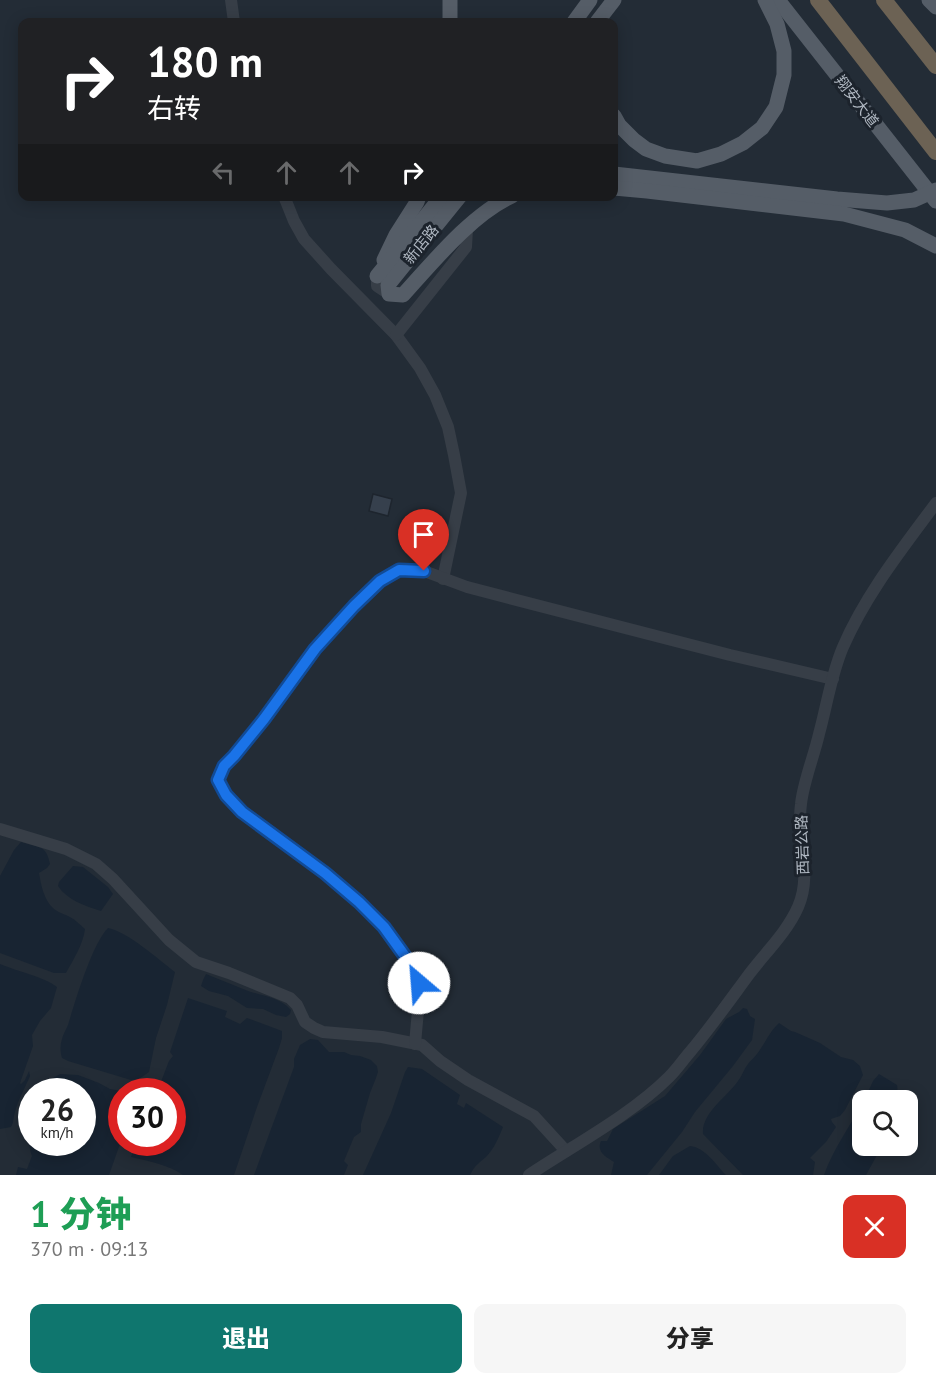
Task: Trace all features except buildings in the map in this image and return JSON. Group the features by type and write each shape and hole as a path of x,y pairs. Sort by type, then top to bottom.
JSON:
{"highway":[{"name":"翔安大道","path":"818,0 936,152"},
{"path":"884,0 936,66"}],"main road":[{"path":"450,0 450,18"},
{"path":"577,18 590,0"},
{"path":"600,18 614,0"},
{"path":"613,18 624,0"},
{"path":"618,123 646,149 666,156 697,161 721,154 743,143 762,128 776,107 784,75 784,51 777,24 765,0"},
{"name":"翔安大道","path":"778,0 936,201"},
{"path":"929,0 936,7"},
{"path":"618,175 647,184 844,214 905,230 936,246"},
{"path":"618,188 647,184 766,191 886,203 914,200 936,190"},
{"path":"377,276 396,235 417,201"},
{"name":"新店路","path":"377,276 438,201"},
{"name":"新店路","path":"389,294 388,285 456,201"},
{"path":"389,294 403,295 458,236 501,201"}],"street":[{"path":"231,0 233,18"},
{"path":"286,201 304,239 330,269 396,334 420,368 435,395 448,427 461,493 443,579"},
{"path":"396,334 466,248 467,229"},
{"path":"377,276 377,286 389,294"},
{"name":"西岩公路","path":"529,1175 650,1095 670,1076 787,926 798,907 803,889 805,868 800,826 801,804 842,649 860,611 936,503"},
{"path":"415,1044 419,983 415,970 384,927 325,873 242,812 226,795 218,780 224,766 253,733 315,649 380,581 399,570 424,571 498,595 833,679"},
{"path":"0,829 66,849 96,864 183,953 196,962 290,998 297,1005 305,1022 314,1028 323,1032 382,1037 422,1045 440,1061 468,1080 534,1116 566,1151"}],"water":[{"path":"21,842 41,848 46,853 50,864 39,873 47,901 55,910 72,918 85,929 80,947 66,973 54,973 0,953 0,876"},
{"path":"73,866 83,867 108,887 113,894 101,911 71,899 58,886"},
{"path":"108,928 125,935 175,972 149,1072 140,1078 124,1078 68,1061 61,1055 62,1037 85,974"},
{"path":"0,964 38,977 57,987 51,1008 32,1035 33,1046 22,1078 18,1078 18,1103 12,1125 0,1129"},
{"path":"206,974 281,1002 291,1010 290,1014 286,1017 263,1009 247,1008 228,996 209,991 201,986"},
{"path":"188,998 227,1011 225,1017 240,1024 247,1018 282,1031 279,1048 234,1175 183,1175 165,1166 131,1157 186,1156 186,1078 162,1078 173,1056 170,1052"},
{"path":"743,1008 747,1009 750,1016 755,1019 752,1040 682,1132 647,1175 611,1175 614,1162 601,1151 601,1141 607,1141 613,1129 665,1096 700,1055 726,1019"},
{"path":"779,1023 791,1031 820,1043 841,1057 853,1060 860,1066 863,1075 855,1090 852,1090 852,1096 845,1110 840,1116 831,1119 836,1127 826,1142 810,1158 815,1162 813,1175 743,1175 703,1134 706,1119 734,1087"},
{"path":"310,1039 318,1040 329,1052 344,1052 360,1056 371,1060 377,1066 378,1072 361,1124 361,1132 354,1137 344,1161 348,1165 344,1175 254,1175 294,1067 294,1059 300,1045"},
{"path":"408,1067 422,1069 460,1095 457,1104 464,1108 466,1103 503,1127 491,1150 470,1175 363,1175 391,1113"},
{"path":"60,1074 86,1078 53,1078"},
{"path":"879,1074 897,1085 898,1090 869,1090"},
{"path":"96,1082 108,1088 108,1156 116,1156 109,1175 16,1175 18,1167 27,1169 32,1156 96,1156"},
{"path":"852,1121 852,1156 876,1156 866,1175 824,1175"},
{"path":"690,1146 706,1153 726,1175 659,1175 673,1156"}],"route":[{"path":"419,983 415,970 384,927 325,873 242,812 226,795 218,780 224,766 275,705 315,649 354,606 380,581 399,570 424,571"}]}
